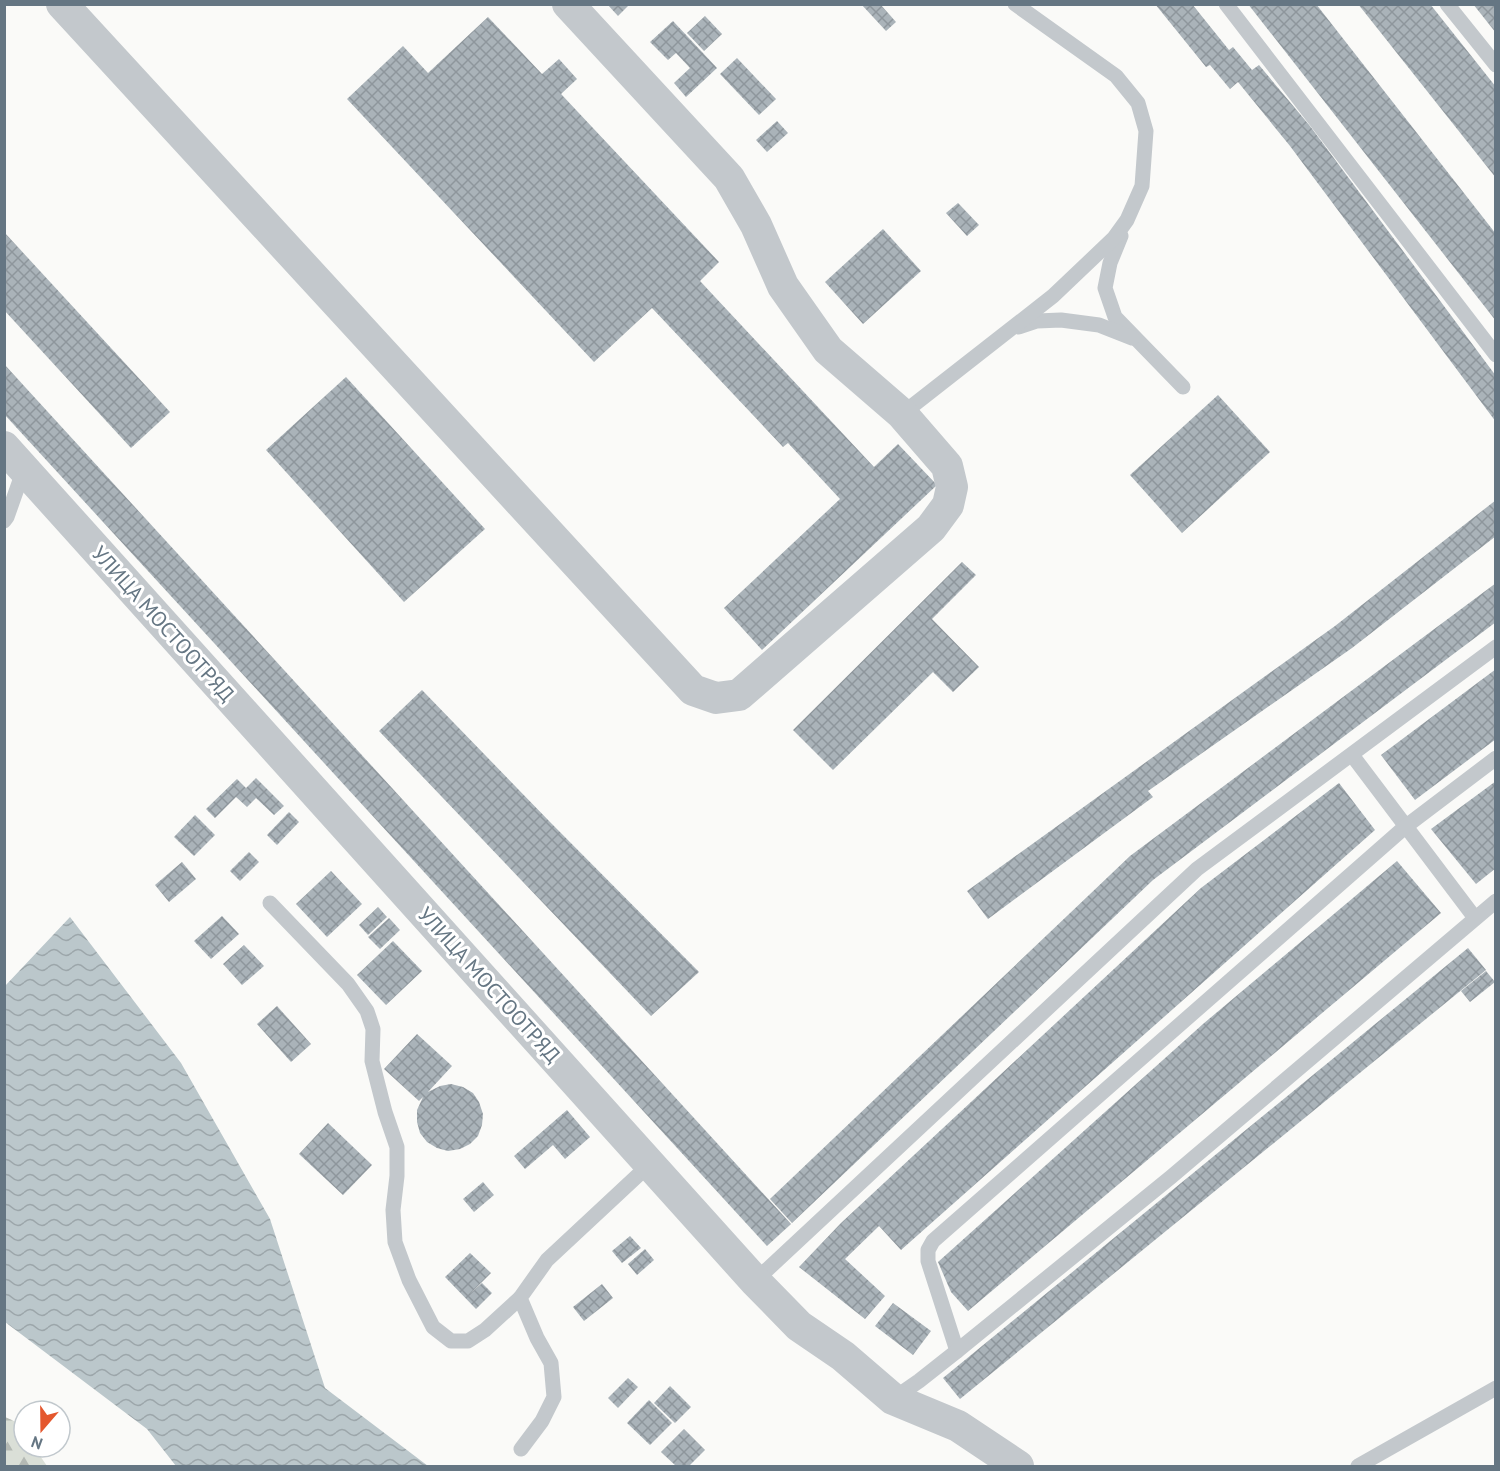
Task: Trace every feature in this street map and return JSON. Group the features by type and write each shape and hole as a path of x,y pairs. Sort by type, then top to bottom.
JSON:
{"street":[{"path":"62,4 693,690 716,698 739,695 932,528 948,505 952,487 947,466 902,414 828,350 783,286 756,225 729,178 567,4"},
{"name":"УЛИЦА МОСТООТРЯД","path":"14,458 754,1281 799,1326 843,1356 893,1399 958,1426 1018,1467"}],"lane":[{"path":"1015,4 1116,76 1138,103 1146,131 1142,186 1110,263 1106,288 1115,316 1183,387"},
{"path":"1226,4 1496,355"},
{"path":"1447,4 1496,65"},
{"path":"902,414 1053,296 1114,238 1127,220"},
{"path":"1007,332 1037,321 1061,320 1099,325 1138,340"},
{"path":"4,521 7,517 14,458"},
{"path":"754,1281 1197,869 1496,647"},
{"path":"1352,755 1475,918"},
{"path":"957,1351 928,1261 928,1250 933,1241 1405,827 1496,758"},
{"path":"893,1399 920,1381 1171,1177 1496,901"},
{"path":"270,903 348,984 367,1011 373,1029 372,1061 385,1112 397,1146 397,1176 393,1210 395,1242 409,1280 433,1327 451,1341 468,1341 485,1330 520,1298 548,1260 650,1164"},
{"path":"520,1298 537,1338 551,1363 554,1397 542,1421 521,1449"},
{"path":"1358,1467 1496,1388"}],"green space":[{"path":"5,1417 12,1420 12,1459 42,1459 47,1466 5,1466"}],"water":[{"path":"70,917 181,1063 270,1219 325,1388 428,1466 176,1466 147,1429 5,1322 5,986"}],"building":[{"path":"607,4 630,4 618,16"},
{"path":"861,4 880,4 896,22 886,31"},
{"path":"1155,4 1192,4 1229,50 1233,47 1252,70 1259,65 1310,126 1496,376 1496,422 1290,146 1238,82 1230,89 1210,65 1206,67"},
{"path":"1248,4 1316,4 1496,234 1496,321"},
{"path":"1358,4 1430,4 1496,87 1496,178"},
{"path":"1473,4 1496,4 1496,33"},
{"path":"705,16 722,34 704,51 687,33"},
{"path":"488,17 542,74 559,59 577,79 561,94 719,262 700,281 874,467 898,444 937,485 762,650 724,608 840,499 788,443 783,447 652,308 594,362 347,99 403,46 428,73"},
{"path":"673,21 717,68 686,97 674,83 690,68 676,53 668,60 650,42"},
{"path":"737,58 776,99 759,115 720,74"},
{"path":"777,121 788,133 767,152 756,140"},
{"path":"958,203 979,225 967,236 946,213"},
{"path":"883,229 921,271 863,324 825,282"},
{"path":"4,232 170,412 131,448 4,310"},
{"path":"4,364 791,1224 767,1246 4,414"},
{"path":"346,377 485,529 404,602 266,450"},
{"path":"1218,395 1270,452 1182,533 1130,475"},
{"path":"1496,500 1496,536 1352,648 1148,791 1153,797 988,919 967,891 1335,626"},
{"path":"962,562 976,575 932,619 979,667 953,692 933,672 833,770 793,730"},
{"path":"1496,583 1496,622 1153,880 792,1223 770,1199 1130,856"},
{"path":"1496,669 1496,739 1415,800 1381,755"},
{"path":"422,690 699,972 651,1016 379,731"},
{"path":"256,778 284,806 274,815 256,798 247,807 236,797 215,818 206,809 237,779 246,788"},
{"path":"1496,781 1496,868 1476,884 1431,829"},
{"path":"1339,783 1375,830 901,1250 879,1226 845,1259 885,1296 865,1319 799,1267 841,1223 1201,888"},
{"path":"289,812 299,822 277,845 267,835"},
{"path":"195,815 215,835 194,856 174,837"},
{"path":"249,852 259,862 240,881 230,871"},
{"path":"1397,861 1441,913 968,1311 951,1292 938,1262 1203,1024"},
{"path":"182,862 196,879 169,902 155,885"},
{"path":"331,871 362,904 327,937 296,904"},
{"path":"378,907 387,917 368,935 359,925"},
{"path":"222,916 239,934 211,959 194,941"},
{"path":"389,918 400,930 380,949 368,937"},
{"path":"393,941 422,971 386,1005 357,975"},
{"path":"244,945 264,966 242,985 223,964"},
{"path":"1468,948 1486,970 960,1399 943,1378"},
{"path":"1486,971 1495,982 1470,1002 1461,991"},
{"path":"277,1006 311,1044 291,1062 257,1024"},
{"path":"417,1034 452,1066 428,1092 451,1084 473,1093 479,1102 483,1114 478,1136 470,1144 460,1149 448,1151 427,1142 420,1133 417,1122 417,1110 423,1097 419,1101 384,1069"},
{"path":"567,1110 590,1137 565,1159 553,1145 525,1169 514,1156"},
{"path":"328,1123 372,1165 343,1195 299,1154"},
{"path":"483,1182 494,1195 474,1212 463,1199"},
{"path":"630,1236 641,1248 622,1263 612,1251"},
{"path":"645,1249 654,1260 637,1275 628,1264"},
{"path":"470,1253 491,1273 470,1294 482,1283 492,1293 476,1309 445,1277"},
{"path":"602,1284 613,1298 584,1321 573,1307"},
{"path":"893,1303 931,1331 913,1355 875,1326"},
{"path":"628,1378 638,1387 618,1408 608,1398"},
{"path":"670,1386 691,1407 675,1423 654,1403"},
{"path":"649,1400 672,1423 650,1445 627,1423"},
{"path":"684,1429 705,1450 689,1466 676,1466 661,1452"}]}
